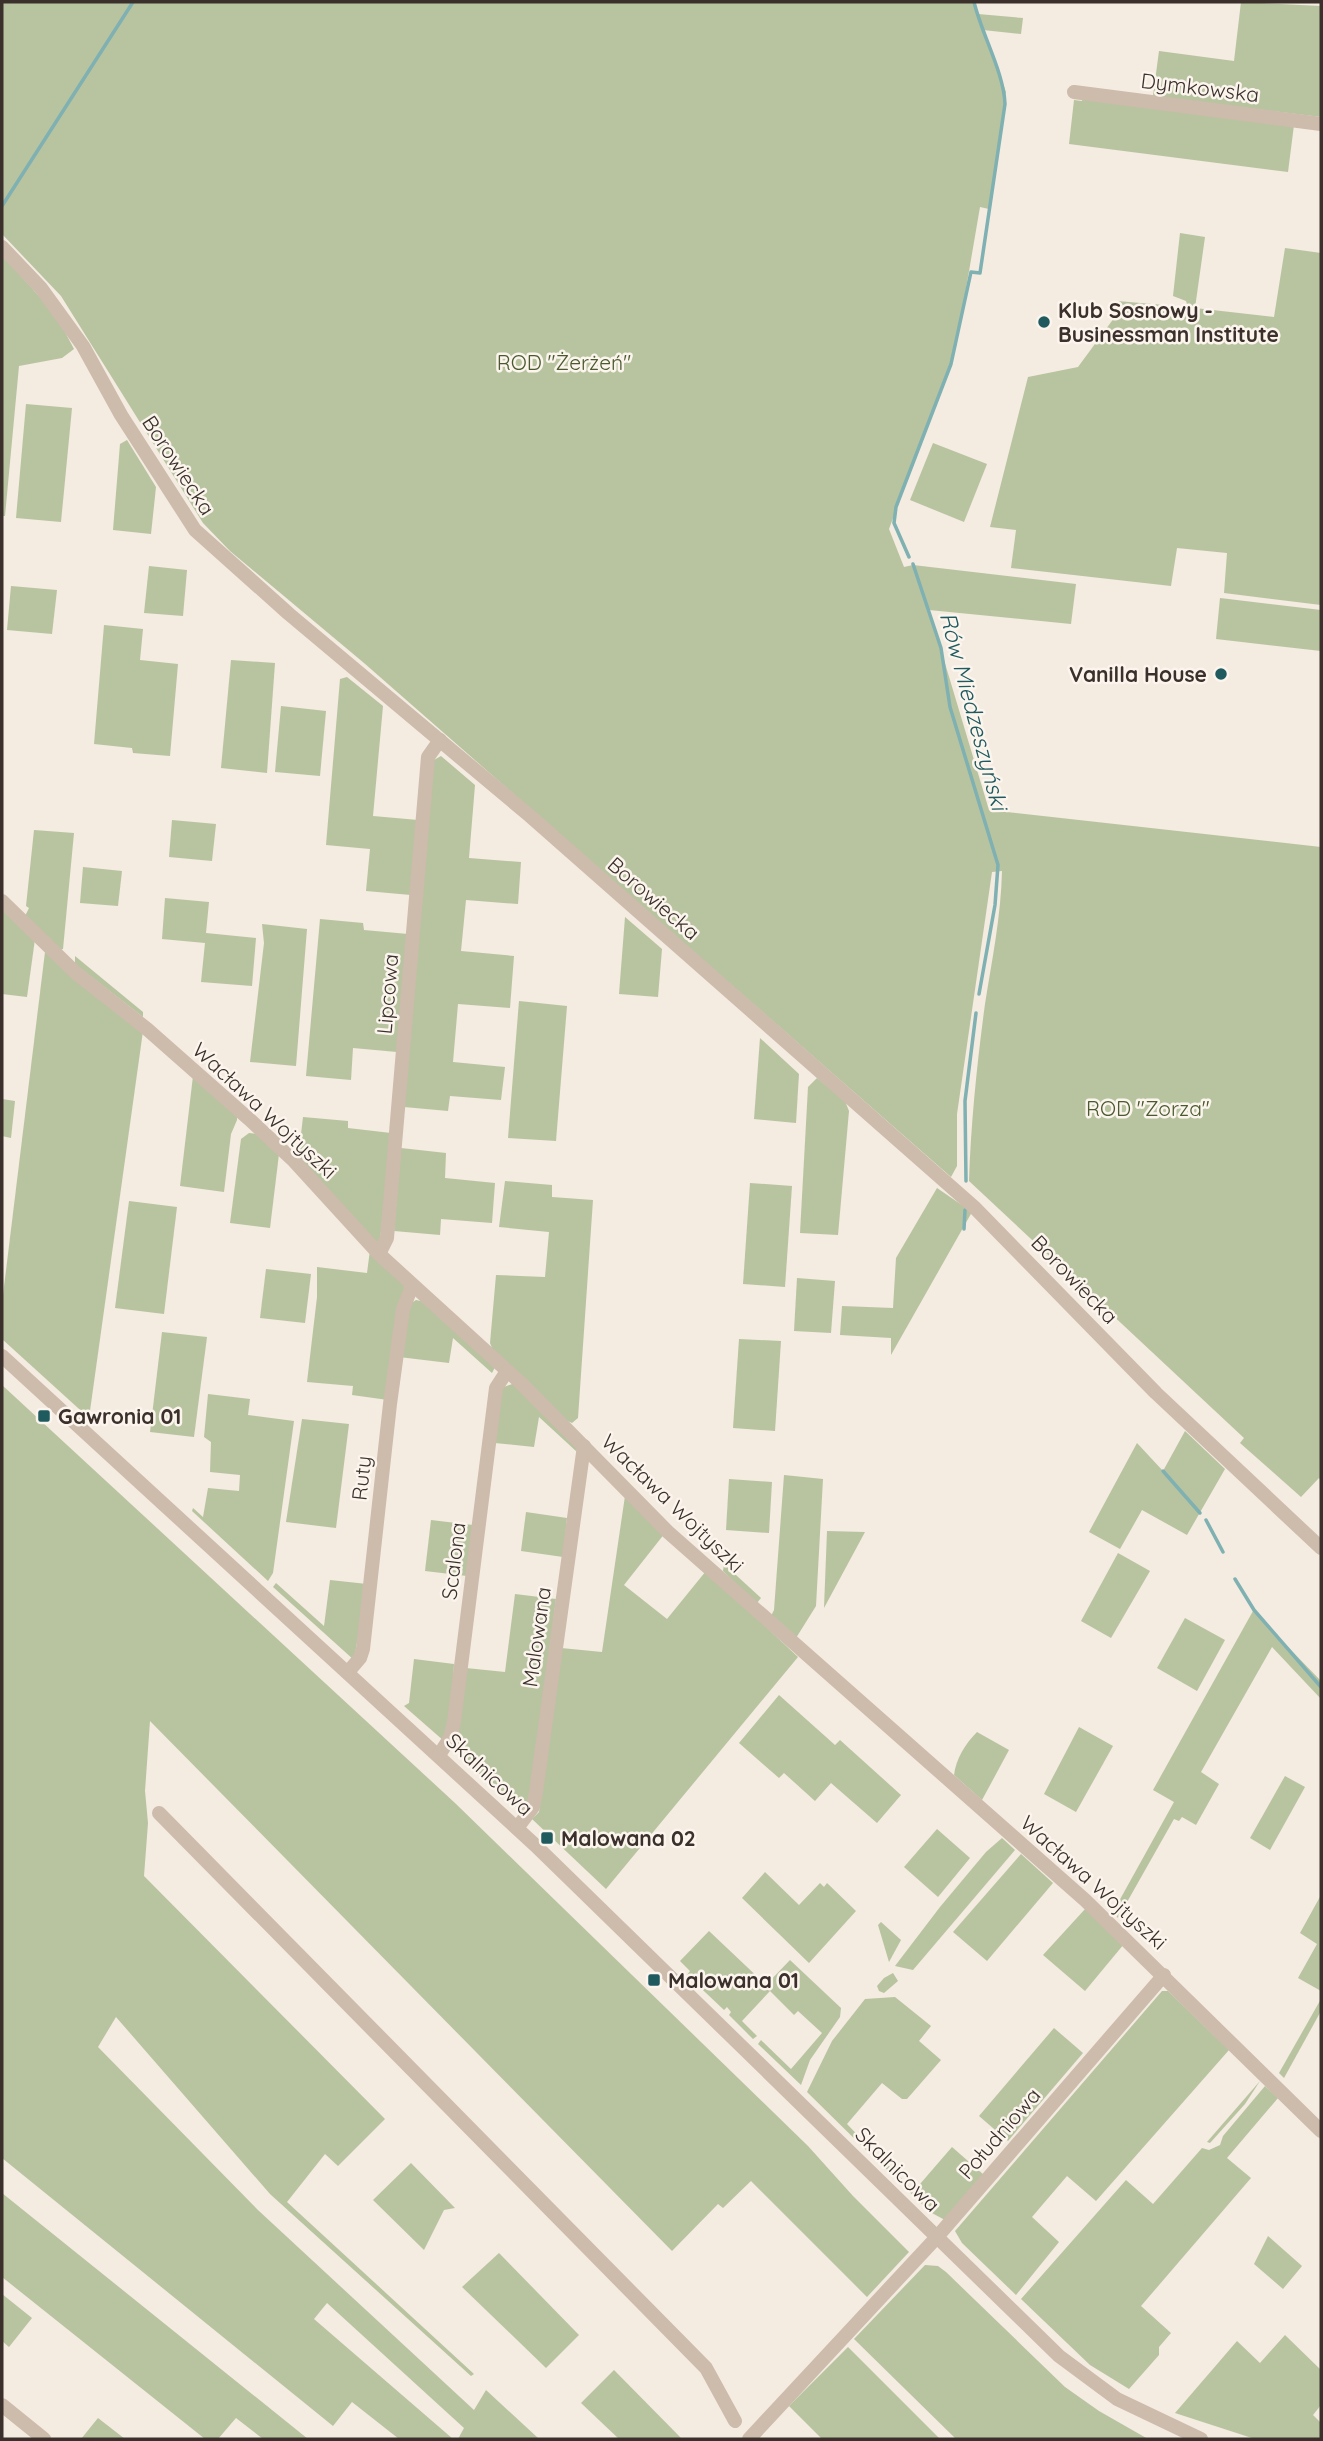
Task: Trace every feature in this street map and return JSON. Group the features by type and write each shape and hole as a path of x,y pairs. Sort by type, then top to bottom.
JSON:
{"street":[{"name":"Dymkowska","path":"1074,92 1321,124"},
{"name":"Borowiecka","path":"2,247 41,288 83,346 121,415 195,530 289,614 440,740 974,1207 1156,1393 1321,1548"},
{"name":"Lipcowa","path":"379,1254 387,1238 428,757 440,740"},
{"name":"Wacława Wojtyszki","path":"2,901 76,973 147,1029 276,1144 379,1254 507,1371 668,1532 946,1774 1164,1975 1321,2131"},
{"name":"Ruty","path":"348,1672 360,1658 363,1649 403,1309 412,1286"},
{"name":"Skalnicowa","path":"2,1356 517,1828 1035,2333 1083,2375 1136,2410 1201,2439"},
{"name":"Scalona","path":"439,1755 450,1738 454,1722 496,1388 507,1371"},
{"name":"Malowana","path":"517,1828 533,1807 536,1792 584,1447"},
{"path":"159,1812 706,2368 734,2421"},
{"name":"Południowa","path":"750,2439 937,2237 1164,1975"},
{"path":"2,2404 44,2439"}],"green space":[{"name":"ROD \"Żerżeń\"","path":"2,2 973,2 978,14 1023,18 1021,34 983,30 1006,92 989,209 980,207 956,347 889,529 904,567 913,565 1076,584 1071,624 929,610 989,810 1321,847 1321,1480 1319,1478 1301,1497 1240,1443 1244,1438 969,1181 977,1070 998,921 1002,871 992,872 957,1114 957,1166 951,1177 364,663 230,551 203,523 61,296 2,234"},
{"path":"1241,2 1321,6 1321,117 1153,96 1159,51 1234,61"},
{"path":"1083,97 1294,125 1288,172 1069,144 1074,100 1082,101"},
{"path":"1180,233 1205,237 1195,308 1274,317 1285,248 1321,253 1321,605 1224,593 1227,553 1177,548 1171,586 1011,568 1016,530 990,527 1028,377 1078,367 1117,314 1117,301 1188,307 1186,301 1173,296"},
{"path":"2,255 56,315 74,349 62,358 19,366 5,516 2,516"},
{"path":"26,404 72,408 61,522 16,518"},
{"path":"127,440 156,487 151,534 113,530 120,444"},
{"path":"933,443 987,464 964,522 910,500"},
{"path":"149,566 187,570 183,616 144,613"},
{"path":"11,586 57,590 52,634 7,630"},
{"path":"1220,598 1321,610 1321,651 1216,639"},
{"path":"104,625 143,629 140,660 178,664 170,756 133,753 132,748 94,744"},
{"path":"231,660 275,663 267,773 221,768"},
{"path":"347,677 383,706 373,816 418,820 411,895 366,891 370,849 326,845 340,679"},
{"path":"281,706 326,711 320,776 275,772"},
{"path":"441,756 475,785 469,858 521,862 518,904 466,900 461,951 514,956 510,1008 458,1004 453,1062 505,1067 501,1100 450,1096 448,1111 404,1107 434,760"},
{"path":"172,820 216,824 212,861 169,857"},
{"path":"34,830 74,833 63,949 58,950 24,918 29,908 26,906"},
{"path":"83,867 122,871 118,906 80,903"},
{"path":"165,898 209,902 206,933 256,938 252,986 201,982 205,943 162,939"},
{"path":"2,906 35,939 27,997 2,994"},
{"path":"625,917 662,949 658,997 619,994"},
{"path":"320,919 363,923 364,930 408,934 397,1052 353,1048 351,1080 306,1076"},
{"path":"262,924 307,929 296,1066 250,1062 264,943"},
{"path":"45,952 143,1031 89,1418 2,1339 2,1303"},
{"path":"75,956 143,1012 143,1017 75,964"},
{"path":"519,1001 567,1006 556,1141 508,1138"},
{"path":"760,1038 799,1074 796,1123 754,1119"},
{"path":"193,1076 237,1112 237,1120 231,1134 224,1192 180,1186"},
{"path":"817,1078 845,1101 849,1111 838,1235 800,1233 808,1087"},
{"path":"2,1099 15,1101 11,1138 2,1136"},
{"path":"303,1117 348,1121 348,1128 391,1133 380,1241 374,1243 298,1160"},
{"path":"249,1133 259,1134 279,1154 270,1228 230,1223 241,1139"},
{"path":"401,1148 446,1153 445,1178 495,1183 492,1223 441,1219 440,1235 394,1231"},
{"path":"505,1181 552,1185 552,1197 593,1200 578,1418 572,1423 563,1419 494,1353 490,1343 496,1275 545,1277 549,1232 499,1227"},
{"path":"750,1183 792,1186 785,1287 743,1284"},
{"path":"937,1188 972,1212 891,1355 891,1338 840,1335 842,1306 893,1308 896,1258"},
{"path":"129,1201 177,1207 164,1314 115,1308"},
{"path":"370,1250 405,1284 388,1400 352,1395 353,1386 307,1382 317,1297 317,1267 367,1273"},
{"path":"266,1269 311,1274 305,1323 260,1318"},
{"path":"797,1278 835,1281 831,1333 794,1331"},
{"path":"416,1300 425,1302 495,1367 492,1373 453,1338 449,1363 399,1357 410,1304"},
{"path":"162,1332 207,1337 194,1437 150,1432"},
{"path":"739,1339 781,1341 775,1431 733,1428"},
{"path":"515,1383 576,1444 577,1452 539,1417 534,1447 495,1443 501,1388"},
{"path":"2,1385 455,1803 808,2146 909,2252 867,2297 751,2181 723,2208 718,2204 672,2251 150,1721 145,1791 148,1823 144,1876 385,2119 338,2166 325,2154 287,2202 474,2374 471,2376 270,2194 116,2017 98,2047 259,2211 474,2410 486,2390 538,2438 458,2439 464,2428 327,2303 314,2319 453,2439 399,2439 352,2402 333,2426 2,2158"},
{"path":"208,1394 250,1399 248,1415 294,1421 273,1573 268,1581 192,1511 193,1508 203,1517 208,1488 239,1491 240,1475 210,1472 211,1442 204,1437"},
{"path":"302,1419 349,1424 336,1528 286,1522"},
{"path":"1185,1431 1225,1469 1187,1535 1142,1510 1120,1549 1089,1532 1137,1443 1163,1471"},
{"path":"784,1475 823,1479 816,1606 796,1638 770,1618 774,1610"},
{"path":"729,1479 772,1482 769,1533 726,1530"},
{"path":"625,1496 665,1533 624,1585 667,1619 706,1571 798,1657 606,1889 532,1819 539,1812 561,1648 602,1652"},
{"path":"526,1512 567,1518 563,1557 521,1551"},
{"path":"431,1520 473,1525 467,1576 425,1571"},
{"path":"827,1531 865,1532 824,1608"},
{"path":"1118,1553 1150,1571 1111,1638 1081,1621"},
{"path":"724,1564 761,1598 756,1604 723,1571"},
{"path":"330,1580 367,1584 354,1660 273,1587 276,1583 324,1626"},
{"path":"515,1594 556,1599 532,1791 524,1814 451,1748 466,1668 505,1672"},
{"path":"1253,1611 1321,1681 1321,1699 1272,1647 1201,1772 1219,1784 1196,1825 1182,1817 1179,1821 1174,1819 1118,1918 1113,1912 1174,1802 1153,1790"},
{"path":"1185,1618 1225,1640 1197,1691 1157,1668"},
{"path":"414,1659 454,1664 451,1721 444,1741 404,1706 409,1703"},
{"path":"779,1695 835,1745 840,1740 901,1795 877,1823 831,1783 815,1801 784,1773 779,1778 739,1743"},
{"path":"1079,1727 1113,1746 1076,1812 1044,1794"},
{"path":"977,1732 1009,1750 982,1800 954,1775 962,1752"},
{"path":"1285,1776 1305,1787 1270,1850 1250,1838"},
{"path":"937,1829 970,1858 938,1897 904,1867"},
{"path":"1002,1838 1015,1850 913,1970 895,1966 940,1907 986,1852"},
{"path":"1021,1854 1053,1883 987,1961 953,1932"},
{"path":"765,1872 799,1905 820,1883 824,1887 827,1883 856,1911 809,1963 742,1898"},
{"path":"1321,1895 1321,1991 1298,1978 1317,1944 1300,1933"},
{"path":"1086,1908 1124,1944 1085,1991 1043,1955"},
{"path":"881,1922 901,1940 889,1962 878,1925"},
{"path":"709,1931 766,1985 790,1960 841,2008 840,2017 810,2060 801,2085 758,2044 761,2040 791,2069 822,2033 798,2011 794,2015 770,1991 742,2021 757,2036 753,2039 729,2015 731,2012 727,2007 724,2010 687,1975 690,1971 680,1961"},
{"path":"893,1973 898,1981 884,1993 879,1991 877,1986"},
{"path":"1162,1991 1168,1991 1229,2050 1096,2201 1067,2176 1032,2217 1059,2242 1016,2295 962,2243 955,2231"},
{"path":"895,1997 931,2026 919,2041 941,2060 907,2099 902,2099 882,2083 847,2124 872,2150 869,2153 807,2092 832,2041 865,1999"},
{"path":"1321,1999 1321,2011 1284,2078 1279,2073"},
{"path":"1054,2028 1083,2053 1008,2141 979,2116"},
{"path":"1260,2081 1245,2104 1210,2143 1207,2142"},
{"path":"1265,2086 1278,2098 1227,2158 1251,2178 1141,2306 1171,2333 1159,2347 1159,2355 1129,2389 1090,2365 1021,2299 1126,2180 1153,2204 1202,2148 1209,2150 1220,2145 1223,2136"},
{"path":"952,2147 984,2175 945,2220 930,2212 875,2158 878,2155 914,2191"},
{"path":"411,2163 455,2208 444,2210 424,2250 373,2200"},
{"path":"2,2193 308,2439 263,2439 236,2418 218,2439 205,2439 2,2277"},
{"path":"1268,2236 1302,2266 1283,2289 1254,2264"},
{"path":"499,2253 579,2335 546,2368 462,2287"},
{"path":"925,2265 938,2266 946,2272 1065,2387 1099,2411 1148,2439 956,2439 854,2339"},
{"path":"2,2294 32,2318 9,2347 2,2341"},
{"path":"1285,2335 1321,2370 1321,2405 1313,2415 1321,2423 1321,2439 1255,2439 1175,2413 1237,2341 1260,2363"},
{"path":"848,2347 940,2439 822,2439 789,2406"},
{"path":"614,2370 682,2439 619,2439 581,2403"},
{"path":"98,2418 125,2439 81,2439"}],"waterway":[{"path":"2,206 133,2"},
{"name":"Rów Miedzeszyński","path":"909,557 894,523 896,507 951,364 971,272 980,273 1005,104 1001,80 974,2"},
{"name":"Rów Miedzeszyński","path":"913,564 941,648 950,707 998,865 995,905 979,994"},
{"name":"Rów Miedzeszyński","path":"966,1181 965,1101 976,1013"},
{"name":"Rów Miedzeszyński","path":"964,1229 965,1210"},
{"name":"Rów Miedzeszyński","path":"1163,1471 1200,1513"},
{"name":"Rów Miedzeszyński","path":"1206,1520 1223,1552"},
{"name":"Rów Miedzeszyński","path":"1235,1579 1254,1610 1321,1687"}],"place":[{"name":"Klub Sosnowy - Businessman Institute","path":"1044,322"},
{"name":"Vanilla House","path":"1221,674"},
{"name":"Gawronia 01","path":"44,1416"},
{"name":"Malowana 02","path":"547,1838"},
{"name":"Malowana 01","path":"654,1980"}],"park label":[{"name":"ROD \"Zorza\"","path":"1148,1108"}]}
